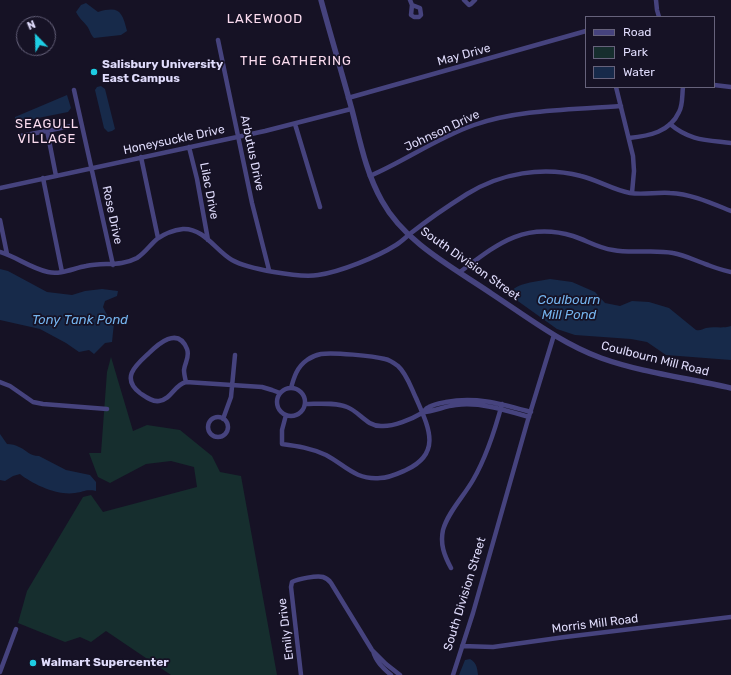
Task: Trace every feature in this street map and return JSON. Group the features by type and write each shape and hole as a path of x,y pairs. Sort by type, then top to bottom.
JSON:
{"street":[{"name":"South Division Street","path":"321,0 370,176 386,208 408,235 429,251 554,335 473,613 453,675"},
{"path":"464,0 469,5 475,0"},
{"path":"656,0 659,16"},
{"name":"May Drive","path":"348,98 585,31"},
{"name":"Arbutus Drive","path":"218,40 252,203 269,270"},
{"path":"715,85 731,87"},
{"path":"616,88 634,156 632,193"},
{"path":"629,138 659,133 670,124 680,111 683,88"},
{"name":"Rose Drive","path":"74,90 113,265"},
{"name":"Johnson Drive","path":"370,176 464,129 488,121 519,114 621,106"},
{"name":"Honeysuckle Drive","path":"0,188 295,124 351,109"},
{"path":"295,124 320,207"},
{"path":"670,124 679,132 690,137 731,143"},
{"path":"21,136 71,126"},
{"path":"47,130 56,176"},
{"name":"Lilac Drive","path":"189,146 197,179 208,240"},
{"path":"141,157 158,238"},
{"path":"0,252 39,270 50,273 62,272 89,265 113,265 125,263 136,258 148,249 158,238 175,231 185,229 197,232 233,261 297,276 309,276 334,272 388,250 474,190 493,181 518,174 541,171 581,176 619,190 632,193 662,192 680,194 707,201 731,211"},
{"path":"44,178 62,272"},
{"path":"0,220 7,254"},
{"path":"460,272 509,238 531,232 547,230 574,236 612,250 625,252 673,253 731,272"},
{"name":"Coulbourn Mill Road","path":"554,335 586,352 610,361 731,388"},
{"path":"186,382 184,372 188,358 187,350 181,342 174,338 160,342 134,366 131,374 132,384 137,390 146,397 157,401 161,401 168,397 176,387 186,382 268,388 280,393"},
{"path":"286,415 282,430 282,444 302,446 316,450 333,459 358,476 386,478 411,468 424,456 429,444 430,437 428,425 403,373 397,365 384,359 328,354 317,355 307,360 299,368 294,377 291,388"},
{"path":"224,419 230,402 233,385 235,355"},
{"path":"0,382 10,386 33,402 107,409"},
{"path":"291,388 300,391 305,404 301,411 294,416 286,415 277,405 280,393 291,388"},
{"path":"305,404 335,404 343,406 351,409 367,422 382,426 398,424 422,412 429,412 463,404 502,406 530,414"},
{"path":"450,568 442,544 442,535 445,524 467,491 481,464 502,406"},
{"path":"217,417 224,419 228,424 228,430 226,433 221,437 212,436 209,433 208,426 210,420 217,417"},
{"name":"Emily Drive","path":"301,675 290,587 292,582 297,579 321,576 331,583 372,650 375,658 391,675"},
{"name":"Morris Mill Road","path":"462,646 492,647 731,617"},
{"path":"0,672 16,629"},
{"name":"Emily Drive","path":"372,650 400,675"}],"green space":[{"path":"111,357 133,431 147,425 180,430 212,456 220,472 241,476 277,675 171,675 106,631 91,642 80,637 65,642 18,623 27,591 83,497 91,495 103,512 197,487 194,467 171,461 146,464 110,483 98,477 89,453 101,453 107,372"}],"water":[{"path":"86,3 98,12 115,10 118,12 123,19 127,31 121,35 94,38 76,12 81,5"},
{"path":"101,86 105,89 115,129 108,132 104,128 95,90 97,87"},
{"path":"67,95 71,108 68,112 18,122 15,120 15,117"},
{"name":"Tony Tank Pond","path":"0,269 8,271 47,292 72,295 85,291 102,289 118,291 117,296 105,301 103,307 107,315 114,323 112,342 105,343 94,354 89,350 79,352 40,329 0,320"},
{"name":"Coulbourn Mill Pond","path":"550,279 572,282 595,292 605,303 620,306 632,301 649,302 669,308 696,330 709,327 731,326 731,360 666,355 647,342 631,339 575,335 557,329 508,294 512,290 522,285"},
{"path":"0,434 7,444 12,444 22,448 30,454 39,456 66,470 90,475 96,482 96,491 87,490 78,493 61,493 31,482 20,474 5,481 0,480"},
{"path":"470,659 477,668 478,675 459,675 465,660"}],"place":[{"name":"Salisbury University East Campus","path":"94,72"},
{"name":"Walmart Supercenter","path":"33,663"}],"district":[{"name":"LAKEWOOD","path":"265,19"},
{"name":"THE GATHERING","path":"296,61"},
{"name":"SEAGULL VILLAGE","path":"47,132"}]}
